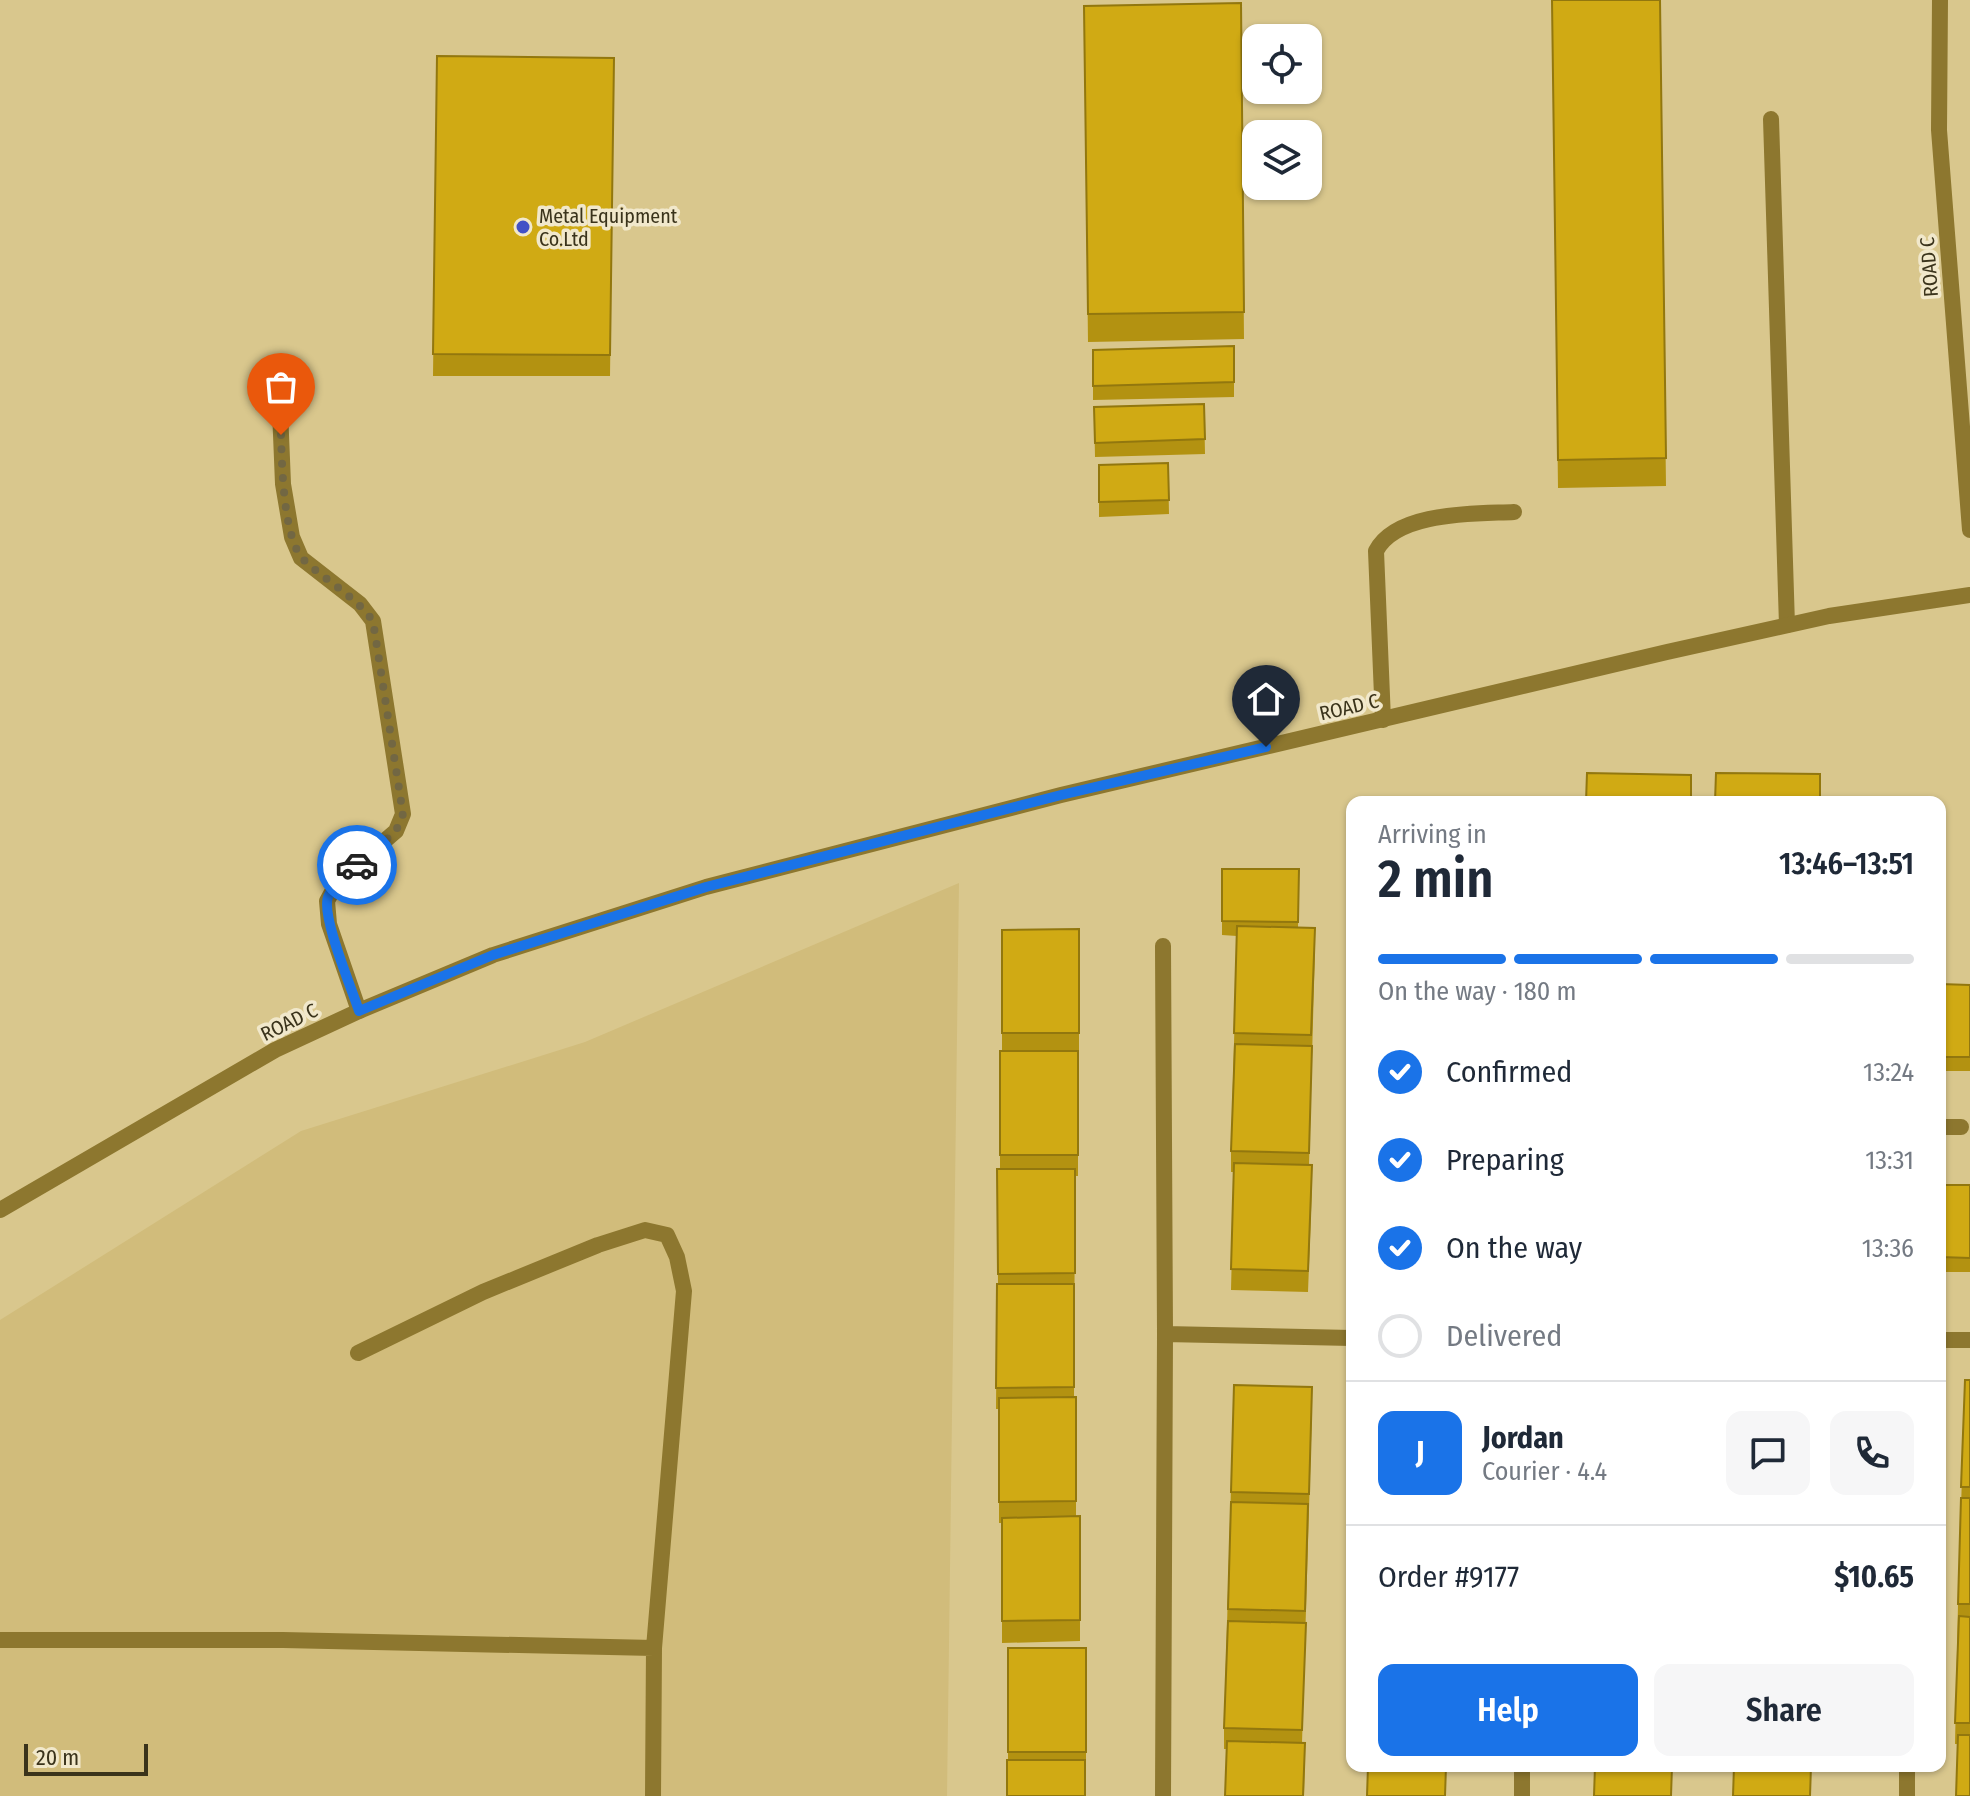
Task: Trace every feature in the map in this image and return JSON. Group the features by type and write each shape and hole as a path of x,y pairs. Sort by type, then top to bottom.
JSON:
{"street":[{"name":"ROAD C","path":"1940,0 1939,130 1970,530"},
{"path":"1771,119 1787,625"},
{"path":"279,385 283,484 292,537 301,558 360,604 373,621 403,814 396,831 338,881 327,901 329,924 359,1011"},
{"path":"1383,720 1376,551 1382,540 1413,524 1442,515 1514,512"},
{"name":"ROAD C","path":"0,1210 275,1050 359,1011 493,955 706,887 1061,795 1787,625 1970,595"},
{"path":"1163,946 1163,1796"},
{"path":"1946,1127 1961,1127"},
{"path":"358,1353 483,1292 598,1245 645,1230 667,1235 677,1257 684,1291 654,1648 653,1796"},
{"path":"1165,1334 1346,1338"},
{"path":"1946,1340 1970,1340"},
{"path":"0,1640 283,1640 654,1648"},
{"path":"1522,1772 1522,1796"},
{"path":"1907,1772 1907,1796"}],"shaded area":[{"path":"959,883 947,1796 0,1796 0,1320 301,1131 585,1042"}],"building":[{"path":"1552,0 1660,0 1666,458 1558,460"},
{"path":"1241,3 1244,312 1088,314 1084,6"},
{"name":"Metal Equipment Co.Ltd","path":"437,56 614,58 610,355 433,354"},
{"path":"1234,346 1234,382 1093,386 1093,350"},
{"path":"1204,404 1205,439 1095,443 1094,407"},
{"path":"1168,463 1169,500 1099,502 1099,465"},
{"path":"1587,773 1691,775 1691,796 1586,796"},
{"path":"1716,773 1820,774 1820,796 1715,796"},
{"path":"1222,869 1299,869 1298,922 1222,921"},
{"path":"1237,926 1315,928 1311,1035 1234,1033"},
{"path":"1079,929 1079,1033 1002,1033 1002,930"},
{"path":"1946,984 1970,985 1970,1057 1946,1057"},
{"path":"1235,1044 1312,1046 1309,1153 1231,1151"},
{"path":"1000,1051 1078,1051 1078,1155 1000,1155"},
{"path":"1234,1163 1312,1165 1308,1271 1231,1269"},
{"path":"997,1169 1075,1169 1075,1273 998,1274"},
{"path":"1946,1185 1970,1185 1970,1258 1946,1257"},
{"path":"997,1284 1074,1284 1074,1387 996,1388"},
{"path":"1965,1380 1970,1380 1970,1487 1961,1487"},
{"path":"1234,1385 1312,1387 1309,1494 1231,1492"},
{"path":"1076,1397 1076,1501 999,1502 999,1398"},
{"path":"1961,1498 1970,1498 1970,1604 1958,1604"},
{"path":"1231,1502 1308,1504 1305,1611 1228,1609"},
{"path":"1080,1516 1080,1620 1002,1621 1002,1518"},
{"path":"1959,1616 1970,1617 1970,1723 1955,1723"},
{"path":"1228,1621 1306,1623 1302,1730 1224,1728"},
{"path":"1008,1648 1086,1648 1086,1752 1008,1752"},
{"path":"1958,1735 1970,1735 1970,1796 1956,1796"},
{"path":"1227,1741 1305,1743 1303,1796 1225,1796"},
{"path":"1007,1760 1085,1760 1085,1796 1007,1796"},
{"path":"1368,1772 1446,1772 1445,1796 1367,1796"},
{"path":"1595,1772 1672,1772 1671,1796 1594,1796"},
{"path":"1734,1772 1811,1772 1810,1796 1733,1796"}],"way so far":[{"path":"281,435 283,484 292,537 301,558 360,604 373,621 403,814 396,831 357,865"}],"place":[{"name":"Metal Equipment Co.Ltd","path":"523,227"}],"route":[{"path":"357,865 338,881 327,901 329,924 359,1011 493,955 706,887 1061,795 1266,747"}]}
